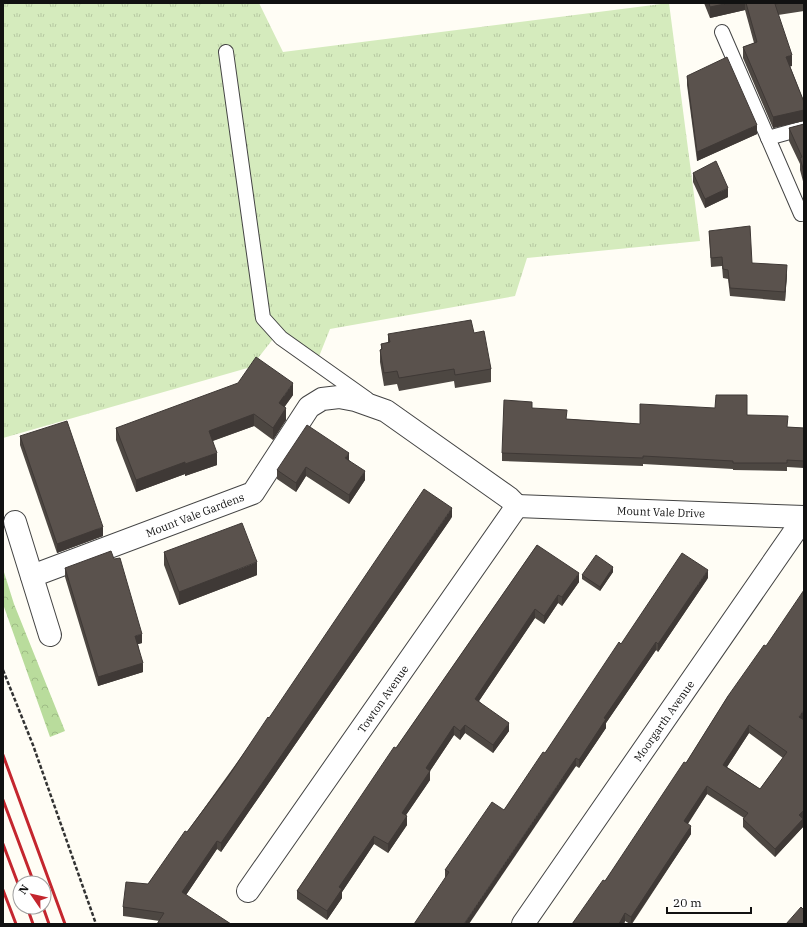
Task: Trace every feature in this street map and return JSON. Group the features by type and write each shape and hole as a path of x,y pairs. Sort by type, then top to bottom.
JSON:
{"street":[{"name":"Mount Vale Gardens","path":"32,576 253,493 309,407 322,399 339,397 355,400 386,411 509,498 517,506"},
{"name":"Mount Vale Drive","path":"517,506 804,518"},
{"name":"Towton Avenue","path":"248,891 517,506"},
{"name":"Moorgarth Avenue","path":"523,924 804,518"},
{"path":"16,522 50,635"}],"lane":[{"path":"722,32 801,214"},
{"path":"226,52 263,318 281,338 386,411"},
{"path":"768,138 804,128"}],"path":[{"path":"3,670 33,745 96,924"}],"green space":[{"path":"3,3 259,3 283,52 669,3 700,241 527,258 515,296 330,329 318,359 280,330 251,367 3,438"},
{"path":"3,569 14,604 65,731 50,737 3,604"}],"building":[{"path":"709,3 729,3 710,7"},
{"path":"746,3 783,3 775,4 792,55 786,57 804,102 804,110 773,117 743,47 757,42"},
{"path":"727,57 757,125 697,152 687,76"},
{"path":"804,124 804,172 800,158 802,157 789,128"},
{"path":"716,161 728,188 705,199 693,173"},
{"path":"750,226 752,263 787,265 785,292 730,288 728,270 723,269 722,257 711,258 709,231"},
{"path":"471,320 474,333 484,331 491,369 455,375 454,369 399,378 397,371 384,373 380,350 382,349 381,344 390,342 388,334"},
{"path":"256,357 293,383 279,403 286,408 273,428 254,414 209,431 217,453 185,464 185,462 136,480 116,428 238,383"},
{"path":"716,395 747,395 747,415 788,416 787,427 804,428 804,461 787,460 787,463 733,463 733,461 643,456 643,458 502,453 504,400 532,402 532,408 567,410 566,419 640,424 640,404 715,408"},
{"path":"67,421 103,527 57,544 20,436"},
{"path":"307,425 349,453 345,458 365,471 349,495 306,467 296,483 277,470"},
{"path":"424,489 452,508 221,843 217,841 182,892 231,924 157,924 164,913 123,907 126,882 148,884 185,831 187,832 228,777"},
{"path":"242,523 257,562 179,592 164,552"},
{"path":"537,545 579,573 562,597 558,595 544,616 535,609 475,699 509,723 493,745 465,725 460,731 454,726 426,768 430,771 402,813 407,816 388,844 374,836 339,887 342,889 327,911 297,891 394,747 396,748"},
{"path":"111,551 114,559 120,558 142,634 135,636 143,663 98,677 65,568"},
{"path":"682,553 708,570 658,644 656,642 604,718 606,719 579,760 576,758 464,924 414,924 449,872 445,870 492,802 504,810 543,752 545,753 619,642 621,644"},
{"path":"596,555 613,567 600,587 582,575"},
{"path":"804,590 804,710 799,717 804,720 804,810 799,815 803,819 775,849 743,819 748,813 707,786 684,821 691,826 631,917 625,913 619,924 572,924 603,880 605,881 684,762 686,763 728,696 764,645 766,646","holes":["749,725 787,752 760,789 723,765"]},
{"path":"801,907 804,910 804,924 786,924"}],"railway":[{"path":"3,755 65,924"},
{"path":"3,800 31,875"},
{"path":"3,844 15,875"},
{"path":"3,890 16,924"},
{"path":"30,915 33,924"},
{"path":"46,915 49,924"}]}
